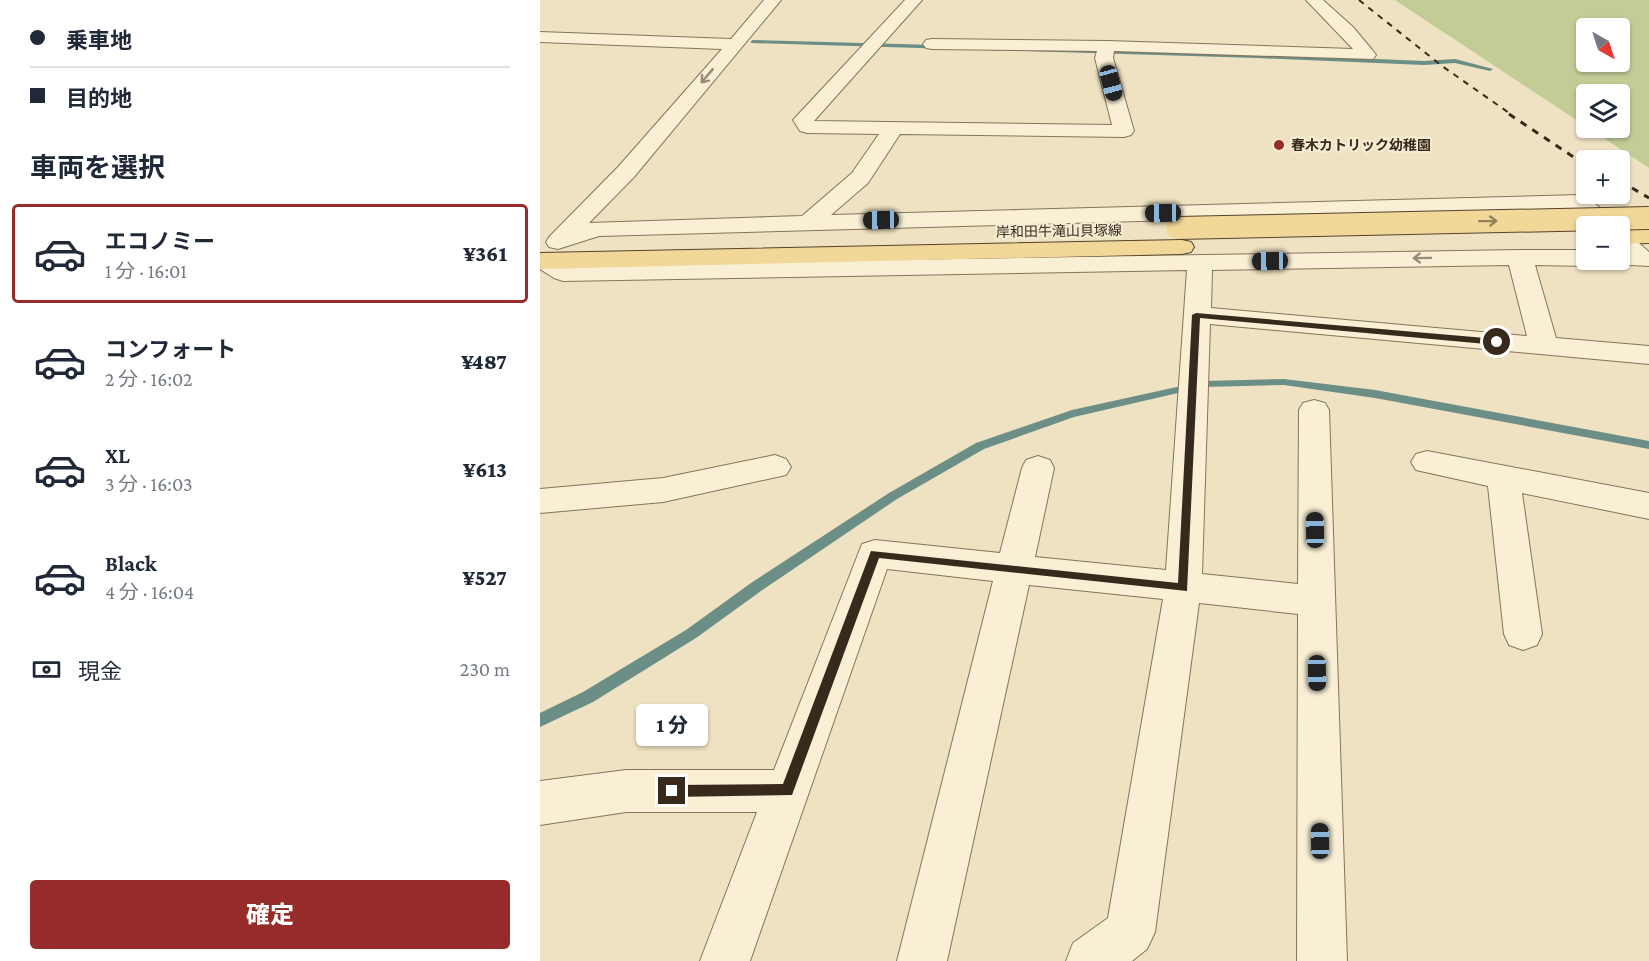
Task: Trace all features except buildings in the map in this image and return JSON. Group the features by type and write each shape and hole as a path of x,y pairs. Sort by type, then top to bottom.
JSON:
{"main road":[{"name":"岸和田牛滝山貝塚線","path":"1186,246 1649,218"},
{"path":"1630,237 1649,236"},
{"name":"岸和田牛滝山貝塚線","path":"544,254 1186,246 1576,238"}],"street":[{"path":"544,254 626,172 773,0"},
{"path":"914,0 803,120 807,127 1124,131 1104,58 1107,46"},
{"path":"932,44 1107,46 1367,55 1347,31 1314,0"},
{"path":"544,40 734,44"},
{"path":"810,222 860,178 893,129"},
{"path":"544,254 596,229 1580,202 1596,216"},
{"path":"1445,205 1480,257"},
{"path":"544,254 563,273 1186,246 1480,257 1576,258"},
{"path":"1090,961 1130,947 1183,588 1196,315 1186,246"},
{"path":"1630,248 1643,260 1630,259"},
{"path":"1520,256 1544,346"},
{"path":"1196,315 1649,356"},
{"path":"1314,410 1322,961"},
{"path":"1427,462 1649,506"},
{"path":"540,501 663,490 775,467"},
{"path":"922,961 1012,569 1038,468"},
{"path":"1503,476 1523,634"},
{"path":"725,961 875,554 1316,602"},
{"path":"540,803 626,791 788,791"}],"green space":[{"path":"1395,0 1649,0 1649,168 1630,155 1630,150 1622,150 1604,138 1630,138 1630,84 1576,84 1576,120"}],"waterway":[{"path":"753,42 1424,63 1455,61 1490,69"},
{"path":"540,720 588,697 691,634 756,587 893,496 980,446 1072,414 1204,384 1284,382 1375,394 1649,445"}],"railway":[{"path":"1359,0 1442,66 1512,115"},
{"path":"1509,114 1576,159"},
{"path":"1630,187 1649,198"}],"place":[{"name":"春木カトリック幼稚園","path":"1279,145"}],"route":[{"path":"672,791 788,791 875,554 1183,588 1196,315 1497,342"}]}
